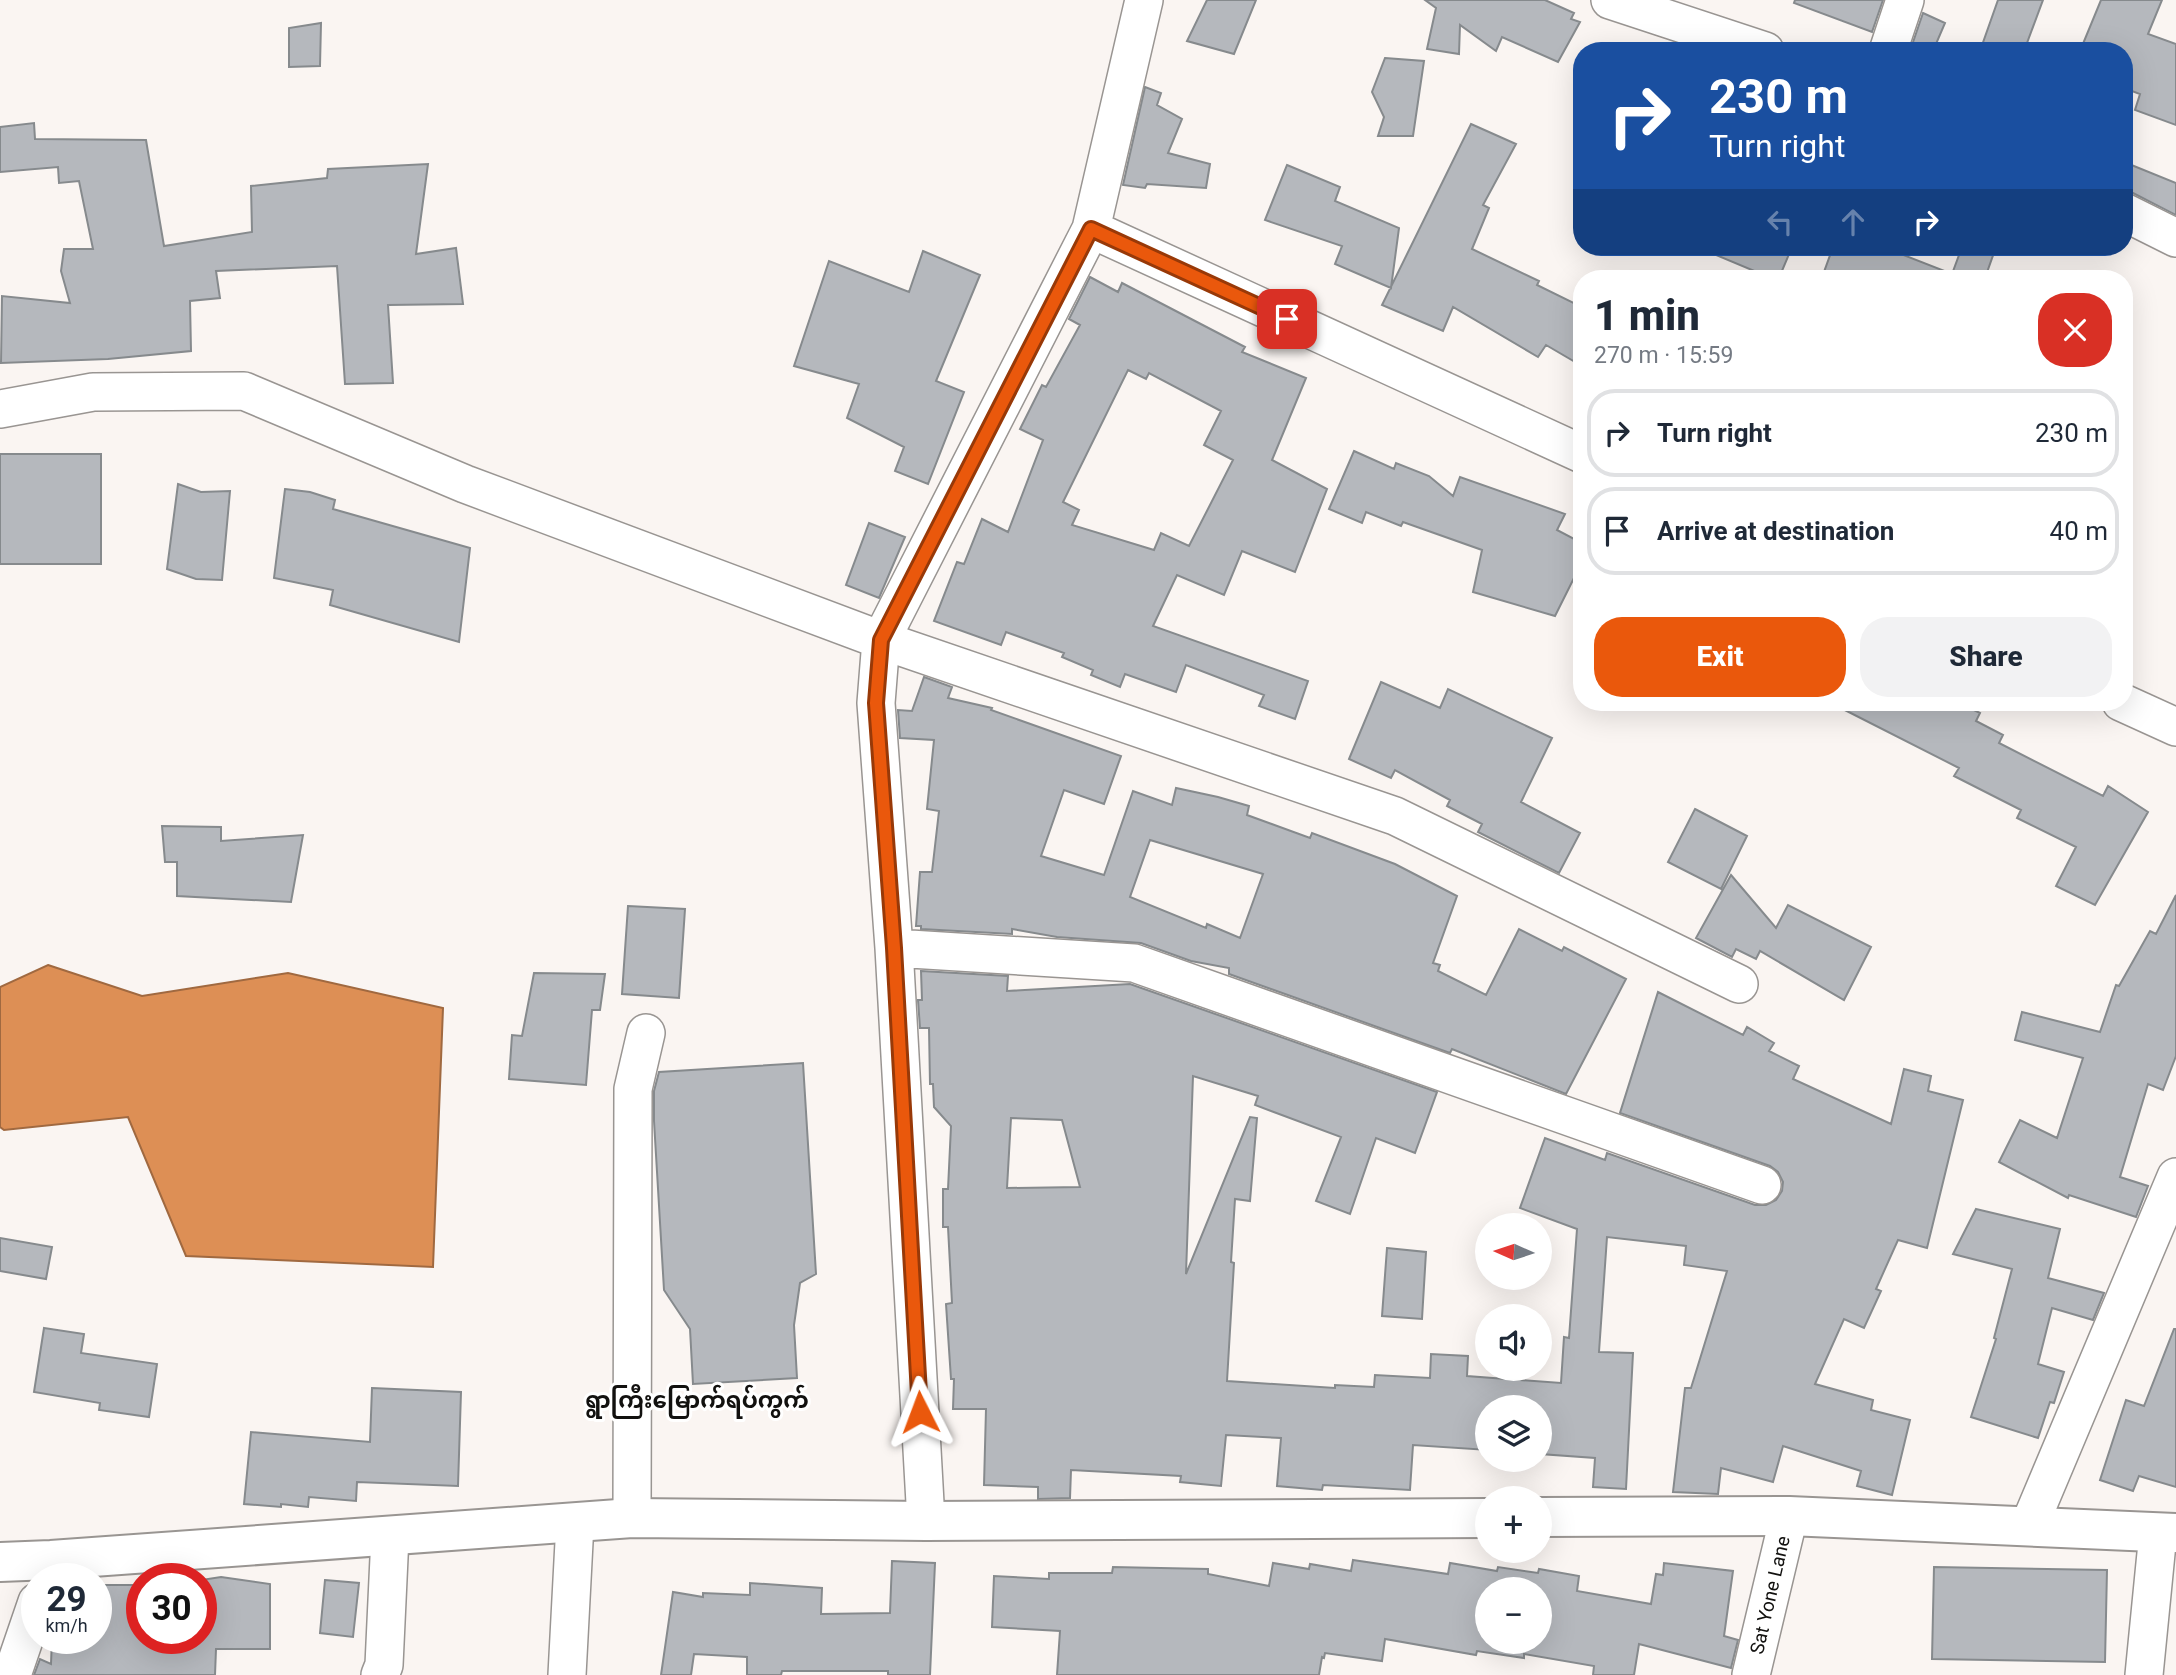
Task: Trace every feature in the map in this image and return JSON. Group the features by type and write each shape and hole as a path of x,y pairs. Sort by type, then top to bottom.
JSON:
{"main road":[{"path":"1552,1517 1789,1516 2167,1533"},
{"path":"110,1563 390,1536 632,1518 926,1521 1475,1518"},
{"path":"0,1562 21,1565"}],"street":[{"path":"926,1521 894,948 876,703 881,640 1091,229 1144,0"},
{"path":"1610,0 1738,42"},
{"path":"1891,42 1905,0"},
{"path":"2133,216 2176,238"},
{"path":"1091,229 1573,450"},
{"path":"0,409 93,392 244,391 465,484 881,640 1395,816 1739,985"},
{"path":"2133,708 2176,727"},
{"path":"894,948 1134,963 1762,1185"},
{"path":"632,1518 633,1089 646,1033"},
{"path":"2029,1526 2176,1177"},
{"name":"Sat Yone Lane","path":"1751,1675 1789,1516"},
{"path":"567,1675 575,1523"},
{"path":"2144,1675 2167,1533"},
{"path":"380,1675 384,1665 390,1536"},
{"path":"12,1675 21,1649"}],"shaded area":[{"path":"48,965 142,996 288,973 443,1008 433,1267 186,1256 128,1117 4,1130 0,1127 0,987"}],"building":[{"path":"1207,0 1256,0 1234,54 1187,41"},
{"path":"1425,0 1545,0 1574,13 1571,19 1580,22 1558,62 1502,37 1496,51 1460,25 1459,54 1427,49 1436,8"},
{"path":"1795,0 1883,0 1872,32 1794,3"},
{"path":"1998,0 2043,0 2027,42 1983,42"},
{"path":"2101,0 2162,0 2148,34 2176,44 2176,125 2135,110 2140,94 2133,91 2133,42 2084,42"},
{"path":"1923,13 1945,23 1937,42 1913,42"},
{"path":"321,23 320,66 289,67 289,28"},
{"path":"1385,58 1424,61 1413,136 1378,136 1384,117 1372,92"},
{"path":"1145,87 1161,93 1157,105 1182,119 1168,153 1210,164 1206,188 1147,184 1145,188 1123,185"},
{"path":"34,123 35,139 146,140 164,246 252,232 251,186 327,178 328,169 428,164 416,254 456,248 463,304 388,305 393,383 345,384 337,266 216,271 220,298 190,301 191,351 108,359 1,363 2,296 70,303 61,271 64,249 93,249 79,181 59,183 58,167 0,172 0,127"},
{"path":"1471,124 1516,144 1483,205 1489,208 1472,249 1539,281 1537,285 1573,303 1573,361 1546,345 1538,357 1453,307 1443,331 1382,305"},
{"path":"1287,165 1340,187 1335,201 1399,228 1391,288 1335,264 1342,246 1265,220"},
{"path":"2133,166 2176,183 2176,215 2133,193"},
{"path":"923,251 980,275 936,381 964,392 928,484 895,471 904,447 847,418 859,384 794,366 829,261 909,292"},
{"path":"1718,256 1788,256 1782,270 1752,270"},
{"path":"1830,256 1906,256 1942,270 1825,270"},
{"path":"1959,256 1993,256 1988,270 1953,270"},
{"path":"1090,277 1118,292 1122,283 1245,347 1242,352 1306,378 1272,460 1327,489 1295,572 1242,551 1224,595 1177,575 1153,626 1308,681 1295,719 1259,706 1264,695 1186,665 1176,692 1125,674 1120,687 1091,675 1093,670 1062,657 1064,653 1006,632 1001,645 934,621 957,562 964,564 982,519 1008,532 1043,440 1020,429 1042,385 1046,387 1080,325 1069,319","holes":["1128,370 1146,379 1149,373 1221,411 1204,445 1233,460 1189,546 1161,533 1154,550 1072,525 1079,510 1063,502"]},
{"path":"1354,451 1394,469 1396,463 1429,476 1453,496 1460,477 1565,514 1557,530 1573,538 1573,580 1555,616 1473,592 1482,550 1403,522 1401,526 1366,512 1362,523 1329,509"},
{"path":"0,454 101,454 101,564 0,564"},
{"path":"178,484 201,492 230,491 222,580 196,579 167,569"},
{"path":"285,489 310,492 335,500 333,509 470,548 459,642 330,605 333,590 274,578"},
{"path":"869,523 905,537 879,598 846,585"},
{"path":"924,677 952,687 948,698 992,708 991,710 1121,756 1104,804 1064,790 1041,856 1104,875 1133,791 1172,805 1176,788 1249,806 1247,815 1310,838 1312,833 1395,864 1457,896 1433,963 1440,965 1438,971 1486,995 1519,929 1562,951 1564,947 1626,979 1566,1094 1452,1049 1450,1053 1229,974 1229,968 1191,961 1141,943 1057,937 1012,929 1012,934 921,929 921,926 916,926 920,872 932,872 939,811 927,809 934,740 900,738 898,710 912,711","holes":["1150,840 1263,874 1240,938 1207,924 1206,928 1130,897"]},
{"path":"1381,682 1440,708 1448,689 1552,738 1521,802 1580,833 1559,873 1478,832 1482,824 1447,806 1450,800 1395,770 1391,778 1349,759"},
{"path":"1847,711 1976,711 1980,713 1976,721 2003,735 1999,743 2103,796 2108,786 2148,812 2095,905 2056,886 2076,847 2017,818 2021,810 1954,776 1959,768"},
{"path":"1695,809 1747,836 1721,889 1668,862"},
{"path":"162,826 221,827 221,841 303,835 291,902 177,896 177,862 165,862"},
{"path":"1731,875 1776,928 1788,905 1871,947 1844,1000 1760,951 1756,959 1736,949 1732,957 1696,938"},
{"path":"2176,895 2176,1056 2163,1090 2148,1084 2120,1177 2148,1186 2136,1217 2069,1195 2068,1198 1999,1162 2020,1120 2057,1138 2083,1058 2015,1040 2022,1012 2100,1032 2116,985 2119,986 2150,931 2156,934"},
{"path":"628,906 685,909 679,998 622,994"},
{"path":"921,971 1008,976 1007,991 1130,984 1437,1092 1415,1153 1376,1138 1350,1214 1316,1201 1341,1137 1255,1105 1258,1096 1193,1076 1186,1274 1250,1117 1257,1118 1250,1201 1235,1199 1227,1381 1335,1388 1335,1385 1374,1387 1375,1375 1430,1378 1431,1354 1468,1356 1467,1376 1475,1377 1475,1381 1561,1383 1564,1337 1569,1338 1577,1229 1552,1220 1552,1213 1534,1213 1520,1208 1545,1138 1605,1160 1607,1153 1755,1205 1766,1205 1776,1200 1782,1191 1783,1182 1778,1172 1770,1166 1620,1113 1658,992 1743,1035 1747,1027 1774,1043 1769,1051 1799,1066 1793,1079 1891,1124 1904,1069 1931,1076 1928,1091 1963,1100 1927,1248 1898,1240 1876,1289 1881,1291 1864,1328 1844,1319 1815,1384 1873,1400 1871,1410 1910,1420 1892,1495 1857,1486 1861,1471 1783,1446 1773,1482 1721,1468 1718,1494 1673,1492 1685,1388 1691,1388 1727,1271 1684,1265 1686,1246 1607,1237 1599,1352 1633,1353 1626,1489 1593,1487 1595,1458 1552,1455 1552,1395 1475,1395 1475,1449 1413,1445 1410,1490 1323,1485 1322,1490 1277,1486 1281,1438 1226,1435 1221,1486 1180,1482 1181,1476 1071,1470 1070,1498 1038,1499 1038,1487 984,1485 986,1409 953,1409 954,1379 951,1379 946,1304 952,1303 948,1227 943,1227 943,1189 948,1189 951,1126 934,1107 933,1084 930,1084 929,1028 920,1028 918,1000 922,1000","holes":["1011,1118 1062,1120 1080,1187 1007,1188"]},
{"path":"534,973 605,974 600,1010 592,1010 586,1085 509,1079 512,1035 522,1036"},
{"path":"803,1063 816,1274 800,1283 794,1325 797,1378 693,1384 690,1329 664,1290 654,1121 654,1091 659,1072"},
{"path":"1976,1209 2060,1229 2048,1278 2104,1293 2093,1320 2052,1308 2038,1364 2064,1372 2038,1438 1971,1417 1996,1339 1994,1338 2012,1269 1953,1254"},
{"path":"0,1238 52,1247 46,1279 0,1271"},
{"path":"1387,1248 1426,1252 1422,1319 1382,1316"},
{"path":"44,1328 84,1334 81,1353 157,1364 149,1417 99,1410 100,1403 34,1392"},
{"path":"2174,1329 2176,1487 2139,1476 2133,1491 2100,1480 2126,1400 2144,1406"},
{"path":"372,1388 461,1392 458,1486 357,1482 356,1501 309,1497 308,1507 244,1504 251,1432 370,1442"},
{"path":"1353,1560 1448,1574 1450,1563 1497,1571 1498,1567 1538,1573 1539,1569 1579,1576 1577,1591 1651,1604 1656,1574 1663,1575 1664,1563 1733,1571 1724,1636 1738,1640 1731,1668 1639,1644 1634,1675 1593,1675 1594,1666 1524,1654 1552,1654 1552,1577 1475,1577 1476,1655 1385,1639 1382,1661 1325,1653 1319,1675 1057,1675 1060,1631 992,1627 994,1576 1049,1579 1049,1573 1112,1573 1113,1567 1208,1569 1208,1574 1269,1586 1273,1563 1309,1569 1310,1564 1351,1571"},
{"path":"892,1561 935,1563 930,1675 888,1675 888,1671 782,1671 781,1675 747,1675 747,1657 694,1654 691,1675 661,1675 673,1592 703,1597 703,1593 750,1595 750,1583 822,1588 821,1614 890,1613"},
{"path":"1934,1567 2107,1570 2105,1662 1932,1659"},
{"path":"217,1578 270,1584 270,1649 217,1649"},
{"path":"325,1580 359,1583 353,1637 320,1633"},
{"path":"112,1585 126,1585 126,1654 216,1654 215,1675 34,1675 40,1659 51,1664 51,1654 112,1654"},
{"path":"1497,1654 1524,1654 1524,1658"}],"district":[{"name":"ရွာကြီးမြောက်ရပ်ကွက်","path":"697,1400"}],"route":[{"path":"920,1412 894,948 876,703 881,640 1091,229 1287,319"}]}
